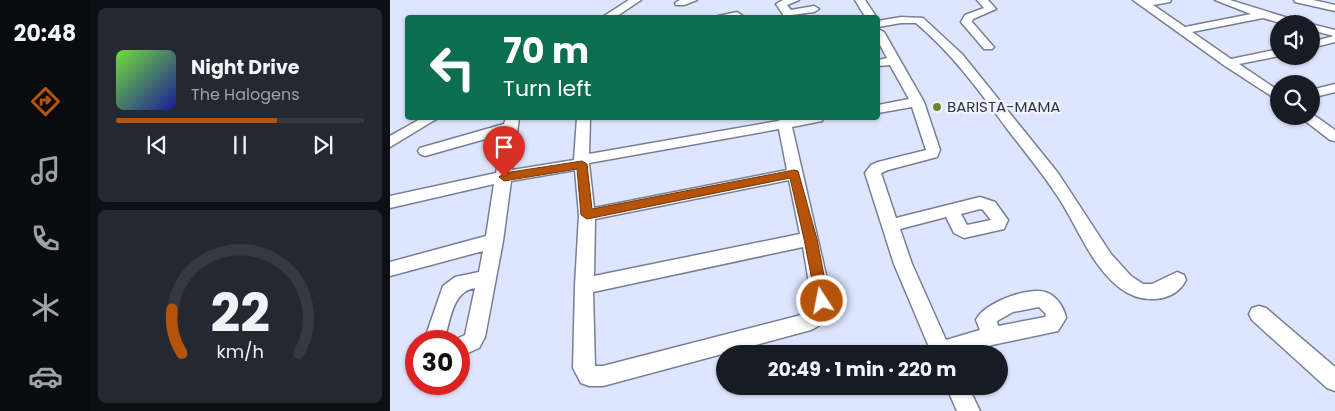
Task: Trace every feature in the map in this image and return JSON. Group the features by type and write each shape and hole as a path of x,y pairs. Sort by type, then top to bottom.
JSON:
{"street":[{"path":"611,15 636,0"},
{"path":"680,3 692,0"},
{"path":"794,0 781,4 788,14 815,8 802,0"},
{"path":"860,0 870,15"},
{"path":"982,0 991,9 969,17 966,22 988,47"},
{"path":"1141,2 1166,0"},
{"path":"1220,0 1270,17"},
{"path":"1299,0 1335,8"},
{"path":"1141,2 1270,91"},
{"path":"1184,31 1263,15"},
{"path":"880,24 900,20 919,20 971,68 1065,195 1104,258 1123,280 1137,290 1153,292 1170,288 1177,280"},
{"path":"1320,29 1335,33"},
{"path":"880,36 892,61 917,102 933,150 932,154 883,166 876,169 873,173 903,264 938,345"},
{"path":"1320,43 1335,40"},
{"path":"1228,63 1270,54"},
{"path":"880,63 892,61"},
{"path":"1320,92 1335,88"},
{"path":"880,109 917,102"},
{"path":"390,142 428,120"},
{"path":"583,120 581,162 587,215 584,286 584,368 589,376 603,376 811,321 821,312 822,301 810,239 794,174 784,122"},
{"path":"390,202 504,177 800,120"},
{"path":"425,151 511,122 494,241 475,337 470,343"},
{"path":"1318,125 1335,137"},
{"path":"587,215 794,174"},
{"path":"891,225 951,209"},
{"path":"584,286 810,239"},
{"path":"390,269 494,241"},
{"path":"438,330 450,292 462,282 485,279"},
{"path":"1259,314 1335,381"},
{"path":"963,345 992,336"},
{"path":"962,395 969,411"}],"place":[{"name":"BARISTA-MAMA","path":"937,107"}],"route":[{"path":"504,177 582,164 587,215 794,174 810,239 822,301"}]}
